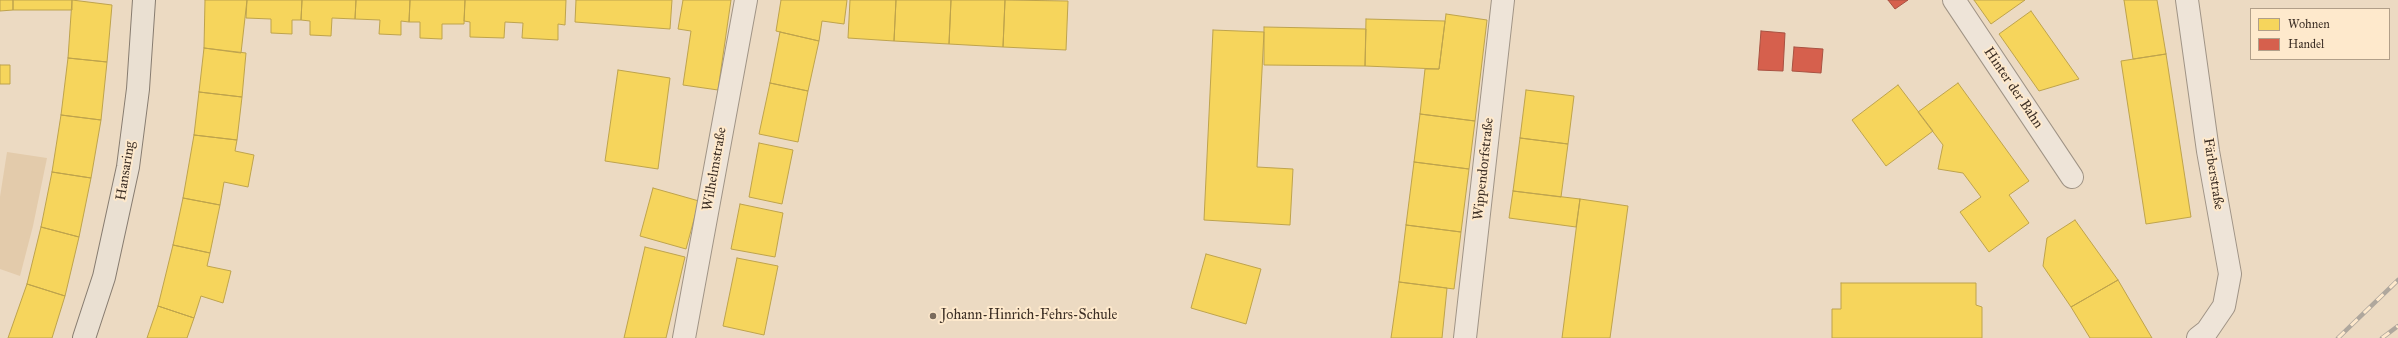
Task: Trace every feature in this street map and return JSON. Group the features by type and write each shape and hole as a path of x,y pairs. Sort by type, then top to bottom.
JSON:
{"main road":[{"name":"Hansaring","path":"84,338 104,277 128,167 138,89 144,0"}],"street":[{"name":"Wilhelmstraße","path":"684,338 746,0"},
{"name":"Wippendorfstraße","path":"1466,338 1503,0"},
{"name":"Hinter der Bahn","path":"1954,0 2072,177"},
{"name":"Färberstraße","path":"2188,0 2208,151 2230,274 2224,306 2207,331 2198,338"}],"shaded area":[{"path":"7,152 47,158 33,226 20,276 0,269 0,197"}],"building: Wohnen":[{"path":"0,0 13,0 13,10 0,11"},
{"path":"13,0 72,0 72,10 13,10"},
{"path":"72,0 112,5 107,62 68,58"},
{"path":"205,0 247,0 241,53 204,48"},
{"path":"247,0 302,0 301,20 292,20 292,34 271,33 271,19 246,18"},
{"path":"302,0 356,0 355,19 332,18 331,36 310,35 310,21 301,20"},
{"path":"356,0 410,0 409,22 401,21 401,35 379,34 380,20 355,19"},
{"path":"410,0 465,0 464,24 442,24 442,39 420,38 420,22 409,22"},
{"path":"465,0 566,0 565,25 558,24 558,40 522,38 523,23 505,22 504,38 470,37 470,22 464,21"},
{"path":"576,0 672,0 670,29 575,22"},
{"path":"683,0 731,0 718,90 683,85 691,31 678,29"},
{"path":"781,0 847,0 844,24 822,21 819,41 776,31"},
{"path":"850,0 896,0 894,41 848,38"},
{"path":"896,0 951,0 949,44 894,41"},
{"path":"951,0 1005,0 1003,47 949,44"},
{"path":"1005,0 1068,1 1066,50 1003,47"},
{"path":"1974,0 2025,0 1991,24"},
{"path":"2124,0 2157,0 2166,54 2133,59"},
{"path":"2031,11 2079,79 2039,91 1999,34"},
{"path":"1446,14 1487,20 1475,121 1420,114 1425,69 1439,69"},
{"path":"1366,19 1445,21 1439,69 1365,66"},
{"path":"1264,27 1366,29 1365,66 1264,65"},
{"path":"1213,30 1264,32 1257,167 1293,169 1290,225 1204,220"},
{"path":"780,32 819,41 808,91 770,83"},
{"path":"204,48 246,53 242,97 199,92"},
{"path":"2166,54 2191,217 2146,224 2121,61"},
{"path":"68,58 107,62 101,120 61,115"},
{"path":"0,65 10,65 10,84 0,84"},
{"path":"618,70 670,78 658,169 605,161"},
{"path":"770,83 808,91 798,142 759,134"},
{"path":"1958,83 2029,181 2009,195 2029,223 1989,252 1960,212 1981,197 1963,173 1938,169 1943,145 1918,112"},
{"path":"1898,85 1933,131 1886,166 1852,120"},
{"path":"1526,90 1574,96 1568,144 1520,138"},
{"path":"199,92 242,97 237,140 194,135"},
{"path":"1420,114 1475,121 1469,169 1414,162"},
{"path":"61,115 101,120 91,178 52,172"},
{"path":"194,135 237,140 235,151 254,155 248,187 224,182 220,205 183,198"},
{"path":"1520,138 1568,144 1561,197 1513,191"},
{"path":"759,143 793,150 782,204 749,197"},
{"path":"1414,162 1469,169 1461,232 1406,225"},
{"path":"52,172 91,178 79,237 41,227"},
{"path":"653,188 699,201 686,249 640,236"},
{"path":"1513,191 1580,199 1576,227 1509,218"},
{"path":"183,198 220,205 210,253 173,245"},
{"path":"1580,199 1628,206 1610,338 1562,338"},
{"path":"740,204 783,213 775,257 731,249"},
{"path":"2075,220 2118,280 2071,307 2043,266 2047,238"},
{"path":"1406,225 1461,232 1454,289 1399,282"},
{"path":"41,227 79,237 65,296 27,284"},
{"path":"173,245 210,253 207,266 231,271 223,303 201,296 194,318 158,306"},
{"path":"645,247 685,257 666,338 624,338"},
{"path":"1206,254 1261,269 1246,324 1191,308"},
{"path":"737,258 778,266 764,335 723,326"},
{"path":"2118,280 2152,338 2090,338 2071,307"},
{"path":"1399,282 1447,288 1442,338 1391,338"},
{"path":"1841,283 1976,283 1976,305 1982,307 1982,338 1832,338 1832,309 1841,309"},
{"path":"27,284 65,296 52,338 8,338"},
{"path":"158,306 194,318 187,338 147,338"}],"building: Handel":[{"path":"1888,0 1908,0 1895,9"},
{"path":"1761,31 1785,33 1783,71 1758,70"},
{"path":"1794,47 1823,49 1821,73 1792,71"}],"railway":[{"path":"2338,338 2398,280"},
{"path":"2382,338 2398,326"}],"place":[{"name":"Johann-Hinrich-Fehrs-Schule","path":"933,316"}]}
